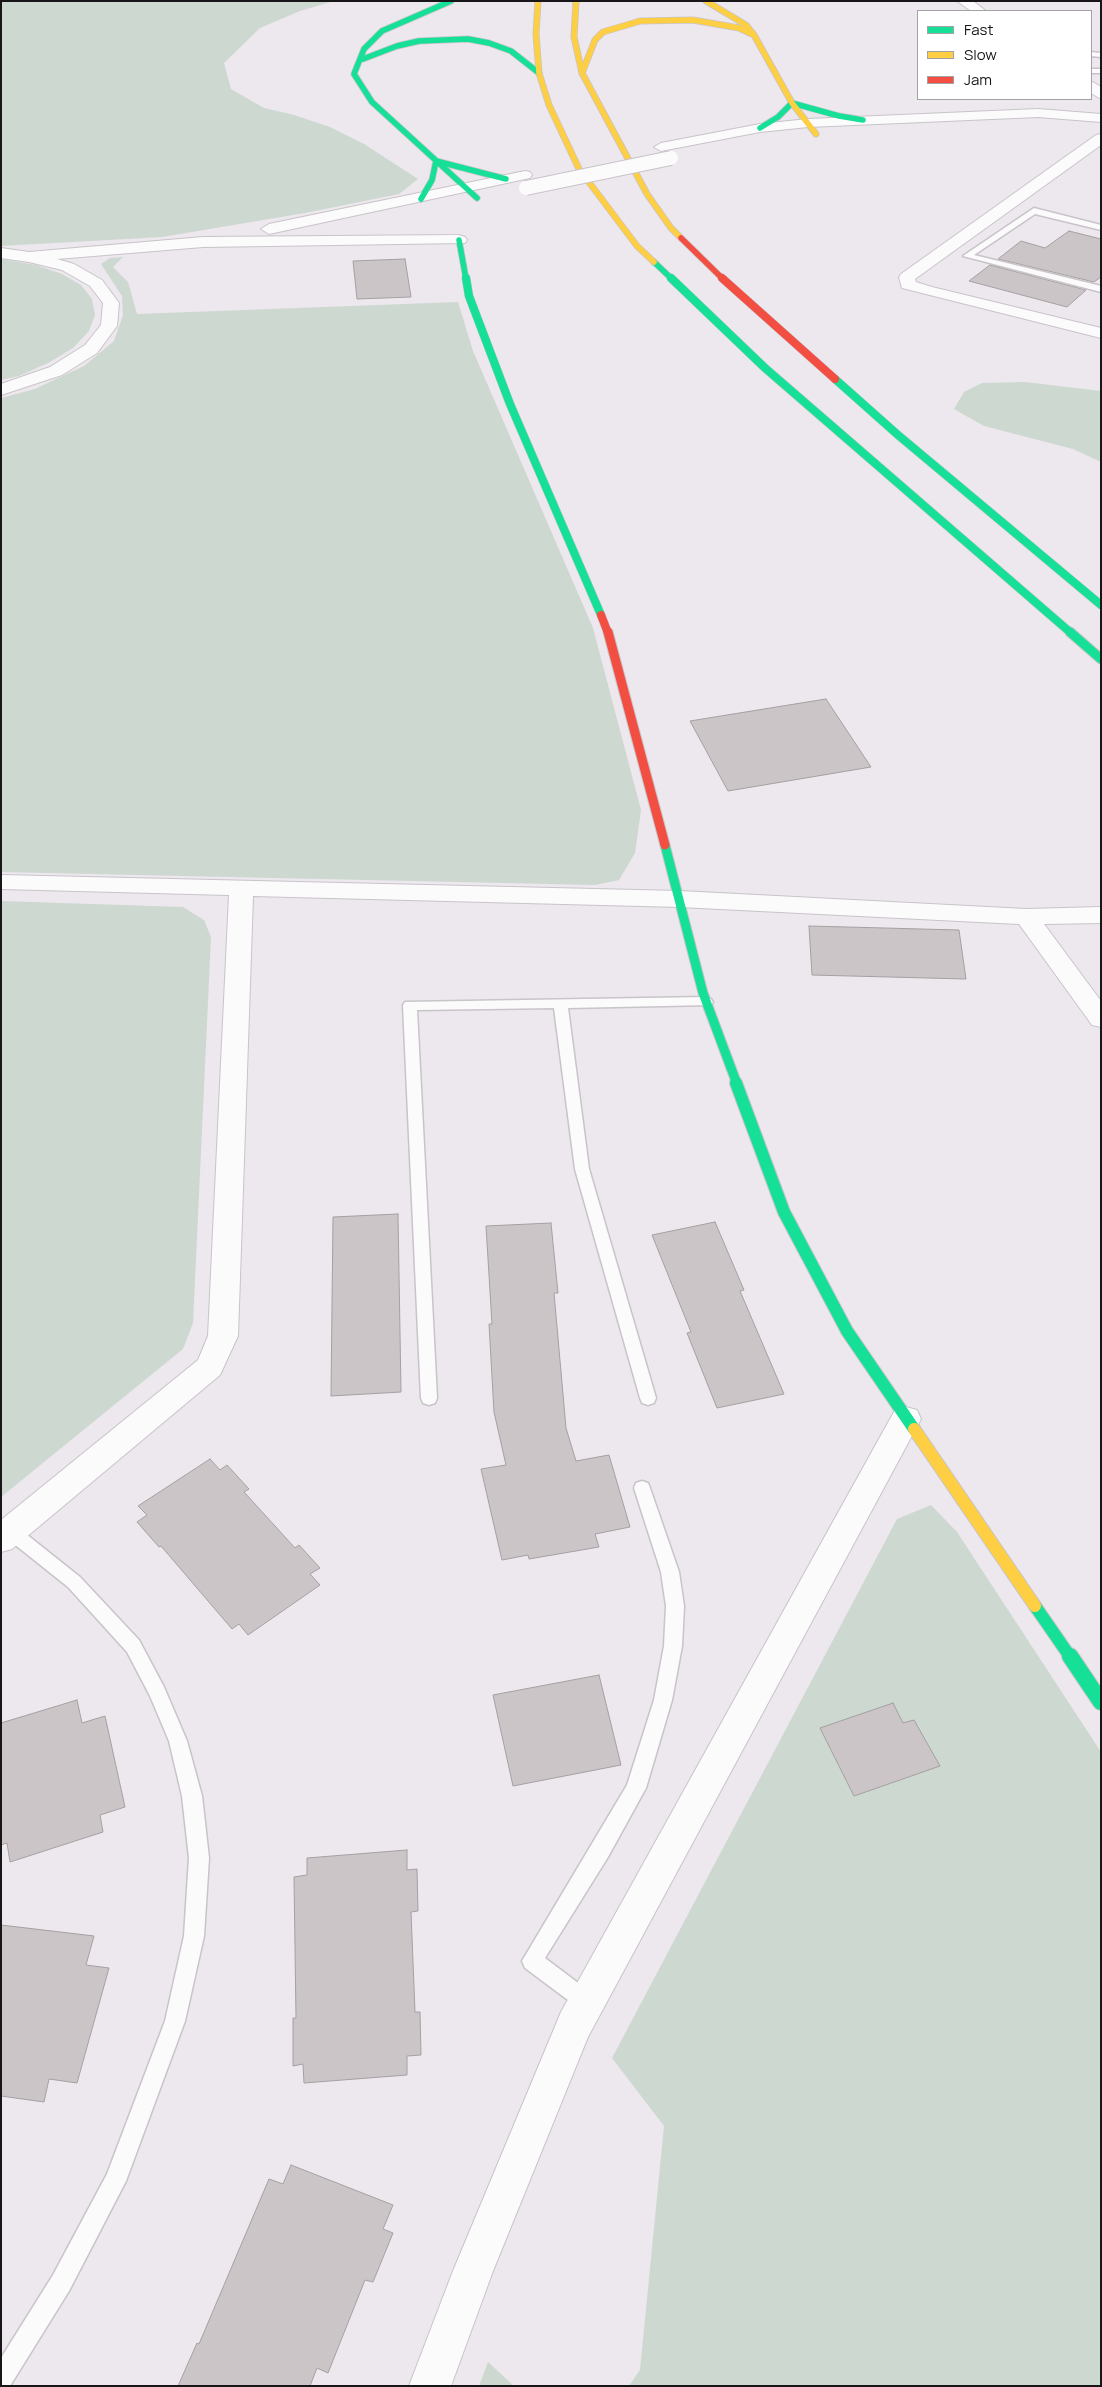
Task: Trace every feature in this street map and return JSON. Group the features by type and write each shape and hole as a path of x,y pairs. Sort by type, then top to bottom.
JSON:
{"main road":[{"path":"451,1 382,31 364,49 354,74 372,102 471,193"},
{"path":"538,1 536,34 539,73 549,105 579,169 637,246 765,368 1101,659"},
{"path":"576,1 574,37 582,73 647,194 671,228 741,296 898,435 1101,605"},
{"path":"706,1 746,25 754,35 792,102 812,129"},
{"path":"582,73 595,40 603,32 630,23 663,19 693,20 739,28 754,35"},
{"path":"358,61 397,46 418,41 468,40 489,43 511,51 539,73"},
{"path":"792,102 819,111 863,120"},
{"path":"760,128 778,116 792,102"},
{"path":"436,161 506,179"},
{"path":"421,199 432,180 436,161"},
{"path":"459,240 469,296 506,395 607,630 706,1002 784,1212 847,1331 1101,1702"}],"street":[{"path":"962,1 978,10"},
{"path":"1092,86 1101,95"},
{"path":"666,152 767,139 863,120 1038,113 1101,118"},
{"path":"275,241 471,193 666,152 760,128 812,129 1046,123 1069,116"},
{"path":"1101,138 906,277 908,285 927,292 1101,333"},
{"path":"203,242 421,199 471,193 506,179 525,182"},
{"path":"28,256 203,242 459,240"},
{"path":"1,253 28,256 68,267 96,283 111,303 109,326 90,350 56,371 1,390"},
{"path":"1,882 680,899 1026,916 1101,916"},
{"path":"6,1535 210,1367 223,1336 241,888"},
{"path":"1026,916 1101,1019"},
{"path":"430,2386 473,2271 574,2025 906,1419"}],"lane":[{"path":"1101,228 1034,210 967,256 1101,289"},
{"path":"429,1398 410,1005 706,1002"},
{"path":"560,1003 582,1169 648,1398"},
{"path":"587,2002 532,1961 602,1850 636,1788 663,1700 673,1646 675,1606 670,1572 642,1488"},
{"path":"1,2379 61,2283 116,2181 175,2021 194,1936 199,1858 192,1796 178,1741 158,1693 133,1646 102,1610 74,1582 6,1535"}],"shaded area":[{"path":"1,1 334,1 300,11 260,28 224,63 231,89 264,108 294,115 330,127 364,144 418,179 399,194 305,213 162,237 1,246"},
{"path":"123,257 113,267 128,282 137,314 458,302 473,351 593,628 641,810 635,853 619,880 595,885 1,872 1,398 35,389 84,366 114,341 123,315 122,296 101,264 110,258"},
{"path":"1,259 36,265 62,274 81,285 92,299 95,315 89,331 73,348 50,362 19,376 1,380"},
{"path":"1025,382 1101,391 1101,462 1073,449 984,426 954,409 964,392 982,383"},
{"path":"1,901 183,907 204,920 211,937 193,1323 183,1349 1,1497"},
{"path":"931,1505 957,1532 1101,1752 1101,2386 629,2386 640,2370 664,2126 612,2058 897,1519"},
{"path":"488,2362 514,2386 479,2386"}],"building":[{"path":"1069,231 1101,239 1101,277 1094,282 998,259 1021,241 1045,248"},
{"path":"405,259 411,297 357,299 353,261"},
{"path":"990,265 1086,290 1067,307 969,281"},
{"path":"826,699 871,767 728,791 690,721"},
{"path":"809,926 959,930 966,979 812,975"},
{"path":"398,1214 401,1392 331,1396 333,1217"},
{"path":"715,1222 744,1290 740,1291 784,1394 717,1408 687,1333 691,1332 652,1235"},
{"path":"551,1223 558,1293 554,1293 566,1428 576,1461 609,1455 630,1527 595,1534 599,1547 529,1559 528,1555 502,1560 481,1469 506,1465 494,1412 489,1324 492,1324 486,1226"},
{"path":"210,1459 220,1470 227,1465 249,1489 244,1492 295,1548 299,1545 320,1568 310,1574 320,1585 248,1635 239,1624 232,1629 161,1546 159,1547 137,1522 147,1515 138,1506"},
{"path":"599,1675 621,1765 513,1786 493,1695"},
{"path":"77,1700 82,1723 105,1716 125,1807 100,1815 103,1832 10,1862 7,1843 1,1845 1,1723"},
{"path":"893,1703 903,1723 914,1720 940,1766 854,1796 820,1728"},
{"path":"407,1850 407,1870 417,1869 418,1911 411,1912 415,2012 420,2012 421,2055 407,2056 407,2075 304,2083 303,2064 293,2066 293,2018 296,2018 294,1877 307,1875 307,1858"},
{"path":"1,1925 94,1936 86,1965 109,1968 77,2083 49,2079 44,2102 1,2096"},
{"path":"291,2165 393,2205 383,2229 393,2233 373,2282 365,2280 328,2373 317,2368 310,2386 178,2386 197,2343 199,2344 269,2179 283,2184"}],"traffic: fast":[{"path":"451,1 382,31 364,49 354,74 372,102 477,198"},
{"path":"363,59 397,46 419,41 468,39 489,43 511,51 539,73"},
{"path":"760,128 778,117 792,103 839,116 863,120"},
{"path":"421,199 432,180 436,161 506,179"},
{"path":"459,240 469,296 510,404 601,615"},
{"path":"654,262 765,368 1101,659"},
{"path":"835,379 898,435 1101,605"},
{"path":"665,845 703,993 784,1212 847,1331 914,1429"},
{"path":"1035,1606 1101,1702"}],"traffic: slow":[{"path":"538,1 536,34 539,73 549,105 579,169 637,246 654,262"},
{"path":"576,1 574,37 582,73 647,194 671,228 681,238"},
{"path":"706,1 746,25 754,35 792,103 816,134"},
{"path":"582,73 595,40 603,32 640,21 693,20 739,28 754,35"},
{"path":"914,1429 1035,1606"}],"traffic: jam":[{"path":"681,238 741,296 835,379"},
{"path":"601,615 607,630 665,845"}]}
